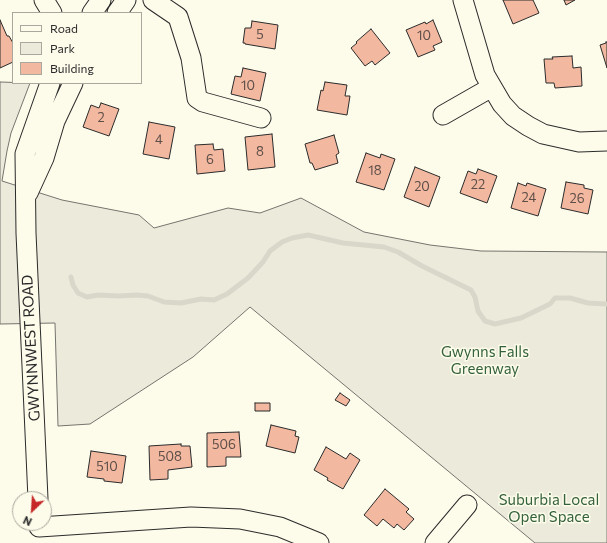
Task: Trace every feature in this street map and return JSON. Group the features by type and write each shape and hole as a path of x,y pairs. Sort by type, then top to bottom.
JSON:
{"street":[{"path":"44,0 51,12"},
{"path":"93,12 101,0"},
{"path":"118,12 126,0"},
{"path":"153,0 178,17 191,58 197,98 203,102 261,118"},
{"path":"463,0 485,75 502,104 513,116 543,134 579,142 607,141"},
{"name":"GWYNNWEST ROAD","path":"38,491 26,233 25,154 37,116 50,84"},
{"name":"GWYNNWEST ROAD","path":"26,196 44,158 55,121 73,84"},
{"path":"443,115 492,88"},
{"path":"435,543 467,505"},
{"path":"52,530 191,517 240,519 280,527 320,543"}],"green space":[{"name":"Gwynns Falls Greenway","path":"0,82 30,84 11,133 2,181 62,200 139,215 154,228 228,208 260,213 301,198 364,232 430,245 481,251 607,252 607,543 535,543 250,307 193,357 90,424 58,426 55,323 0,324"}],"building":[{"path":"503,0 533,0 539,13 513,24"},
{"path":"564,0 575,0 566,5"},
{"path":"0,20 7,36 9,36 12,41 12,62 0,68"},
{"path":"433,20 442,42 433,46 435,50 418,57 406,30 425,22 426,24"},
{"path":"252,21 278,25 275,49 243,43 245,28 251,28"},
{"path":"371,29 390,53 375,65 372,61 365,66 351,48"},
{"path":"607,42 607,68 600,45"},
{"path":"572,56 573,68 581,67 582,86 555,88 554,83 546,83 544,59"},
{"path":"243,68 266,73 260,101 231,94 235,76 241,77"},
{"path":"325,82 347,85 345,96 350,96 347,115 317,110 321,90 323,91"},
{"path":"101,103 119,109 109,136 83,127 91,105 99,108"},
{"path":"149,122 175,127 169,159 143,154"},
{"path":"272,134 275,167 248,170 245,137"},
{"path":"334,135 339,153 336,155 338,163 315,170 312,163 310,163 305,144"},
{"path":"213,144 214,150 223,149 225,171 197,174 195,145"},
{"path":"366,153 380,158 381,154 395,159 384,190 356,182"},
{"path":"415,167 440,177 429,207 404,197"},
{"path":"478,169 497,176 487,203 460,193 468,171 476,174"},
{"path":"566,182 584,185 584,188 593,190 588,214 561,208"},
{"path":"518,183 526,186 527,183 546,189 538,216 511,208"},
{"path":"340,393 350,400 346,406 335,400"},
{"path":"255,403 270,403 270,411 255,411"},
{"path":"271,425 296,431 295,436 299,437 295,453 266,446"},
{"path":"239,432 241,457 226,457 226,466 207,467 207,433"},
{"path":"181,444 181,446 190,446 192,467 168,470 168,479 150,480 149,446"},
{"path":"326,447 346,459 350,453 360,460 343,489 327,480 328,478 314,470"},
{"path":"91,451 126,456 122,483 87,477"},
{"path":"385,489 409,509 406,512 414,519 404,530 397,524 394,528 383,519 377,526 364,515"}],"waterway":[{"path":"71,277 73,285 78,293 87,297 98,295 137,295 148,296 164,302 181,303 201,299 214,300 227,294 248,278 263,262 270,251 282,242 292,238 308,235 343,243 384,247 398,252 422,266 471,290 475,297 478,311 485,321 495,324 521,318 550,304 555,298 570,298 588,303 607,304"}],"park label":[{"name":"Suburbia Local Open Space","path":"549,508"}]}
